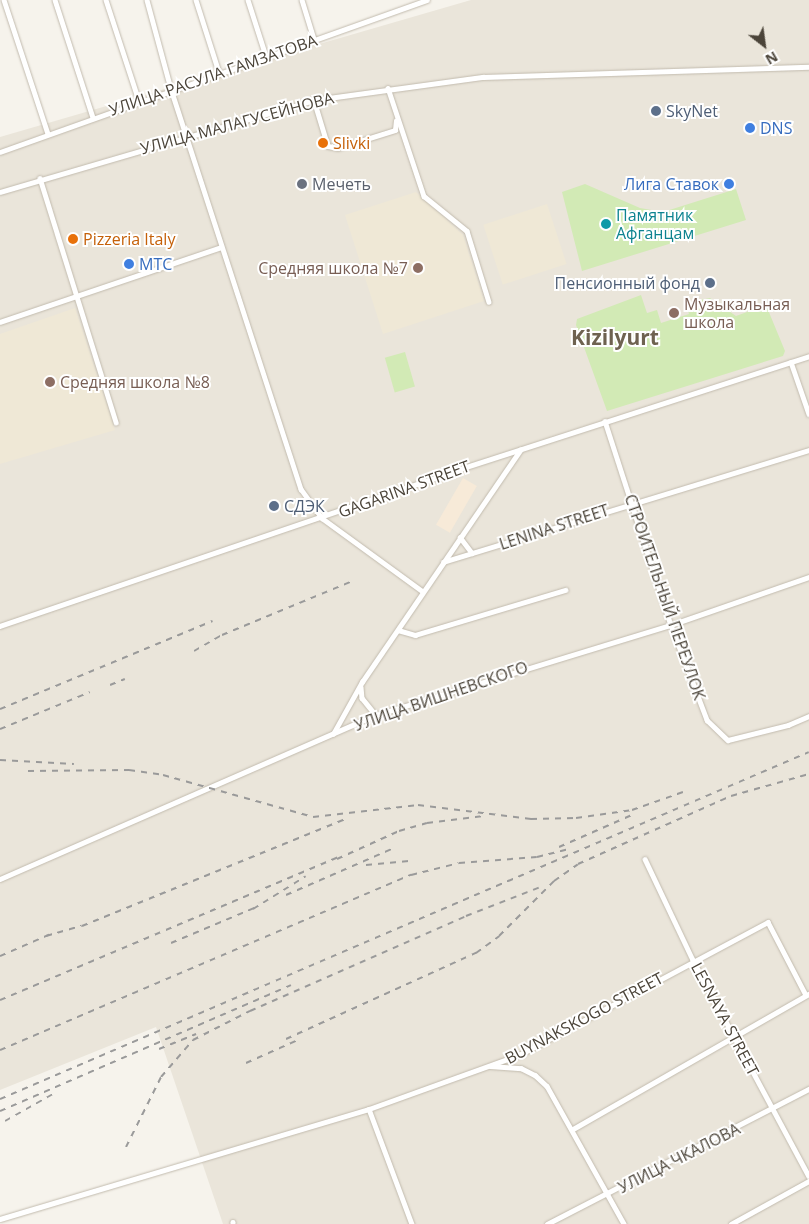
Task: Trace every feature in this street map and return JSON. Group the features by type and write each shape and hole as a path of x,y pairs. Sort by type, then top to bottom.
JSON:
{"street":[{"path":"4,0 48,134"},
{"path":"55,0 93,118"},
{"path":"106,0 138,101"},
{"path":"147,0 171,89 292,469 301,488 322,518 422,591"},
{"path":"196,0 219,72"},
{"path":"248,0 266,56"},
{"path":"302,0 314,39"},
{"name":"УЛИЦА РАСУЛА ГАМЗАТОВА","path":"1,151 171,89 427,0"},
{"name":"УЛИЦА МАЛАГУСЕЙНОВА","path":"0,192 40,178 186,135 314,100 388,88 483,77 809,68"},
{"path":"388,88 396,117 424,196 467,232 489,302"},
{"path":"314,100 328,146 338,148 395,130 396,117"},
{"path":"0,144 1,151"},
{"path":"40,178 116,422"},
{"path":"0,322 221,247"},
{"name":"GAGARINA STREET","path":"0,626 521,449 809,356"},
{"path":"791,362 809,414"},
{"name":"СТРОИТЕЛЬНЫЙ ПЕРЕУЛОК","path":"605,421 671,625 707,720 716,733 728,740 740,739 809,716"},
{"path":"333,734 362,682 422,591 521,449"},
{"name":"LENINA STREET","path":"443,562 632,502 809,450"},
{"path":"460,537 472,553"},
{"name":"УЛИЦА ВИШНЕВСКОГО","path":"0,879 376,715 671,625 809,577"},
{"path":"398,630 415,635 565,590"},
{"path":"362,682 362,698 376,715"},
{"name":"LESNAYA STREET","path":"645,859 693,960 809,1176"},
{"name":"BUYNAKSKOGO STREET","path":"0,1219 369,1108 520,1055 693,960 768,922 807,994"},
{"path":"573,1129 807,994"},
{"path":"489,1066 521,1068 536,1075 556,1099 624,1224"},
{"name":"УЛИЦА ЧКАЛОВА","path":"547,1224 609,1194 809,1089"},
{"path":"369,1108 412,1224"},
{"path":"731,1224 809,1181"}],"shaded area":[{"path":"471,0 809,0 809,1224 223,1224 156,1027 0,1090 0,137"},
{"name":"Средняя школа №7","path":"416,192 463,235 484,301 383,334 345,215"},
{"path":"547,204 566,264 503,285 483,225"},
{"name":"Средняя школа №8","path":"75,308 115,430 0,464 0,334"},
{"path":"463,478 477,486 450,533 436,525"}],"green space":[{"path":"585,184 640,208 663,212 736,189 746,220 582,271 562,192"},
{"path":"641,295 647,313 657,310 661,323 689,314 686,303 710,298 736,316 766,305 785,351 783,356 607,411 576,325 577,319"},
{"path":"405,352 415,387 395,392 385,358"}],"railway":[{"path":"194,651 222,635 350,582"},
{"path":"0,709 212,621"},
{"path":"110,685 125,679"},
{"path":"0,729 90,692"},
{"path":"0,1099 809,752"},
{"path":"0,760 74,764"},
{"path":"28,771 129,770 163,775 313,817 418,805 531,819 576,818 632,810 683,792"},
{"path":"286,1039 476,953 499,936 554,881 578,864 731,796 809,774"},
{"path":"559,847 634,814"},
{"path":"337,859 399,831 427,823 484,816"},
{"path":"46,936 82,926 346,819"},
{"path":"286,895 394,848"},
{"path":"0,1050 411,875 459,863 537,857 569,849"},
{"path":"0,1000 341,856"},
{"path":"366,865 409,861"},
{"path":"253,909 306,876"},
{"path":"126,1147 161,1077 193,1040 250,1011 466,916 543,886"},
{"path":"171,943 259,906"},
{"path":"0,956 53,933"},
{"path":"0,1111 291,985"},
{"path":"159,1049 196,1034"},
{"path":"246,1063 298,1040"},
{"path":"5,1121 53,1094"}],"place":[{"name":"SkyNet","path":"656,111"},
{"name":"DNS","path":"750,128"},
{"name":"Slivki","path":"323,143"},
{"name":"Мечеть","path":"302,184"},
{"name":"Лига Ставок","path":"729,184"},
{"name":"Памятник Афганцам","path":"606,224"},
{"name":"Pizzeria Italy","path":"73,239"},
{"name":"МТС","path":"129,264"},
{"name":"Средняя школа №7","path":"418,268"},
{"name":"Пенсионный фонд","path":"710,283"},
{"name":"Музыкальная школа","path":"674,313"},
{"name":"Средняя школа №8","path":"50,382"},
{"name":"СДЭК","path":"274,506"}],"district":[{"name":"Kizilyurt","path":"615,337"}]}
